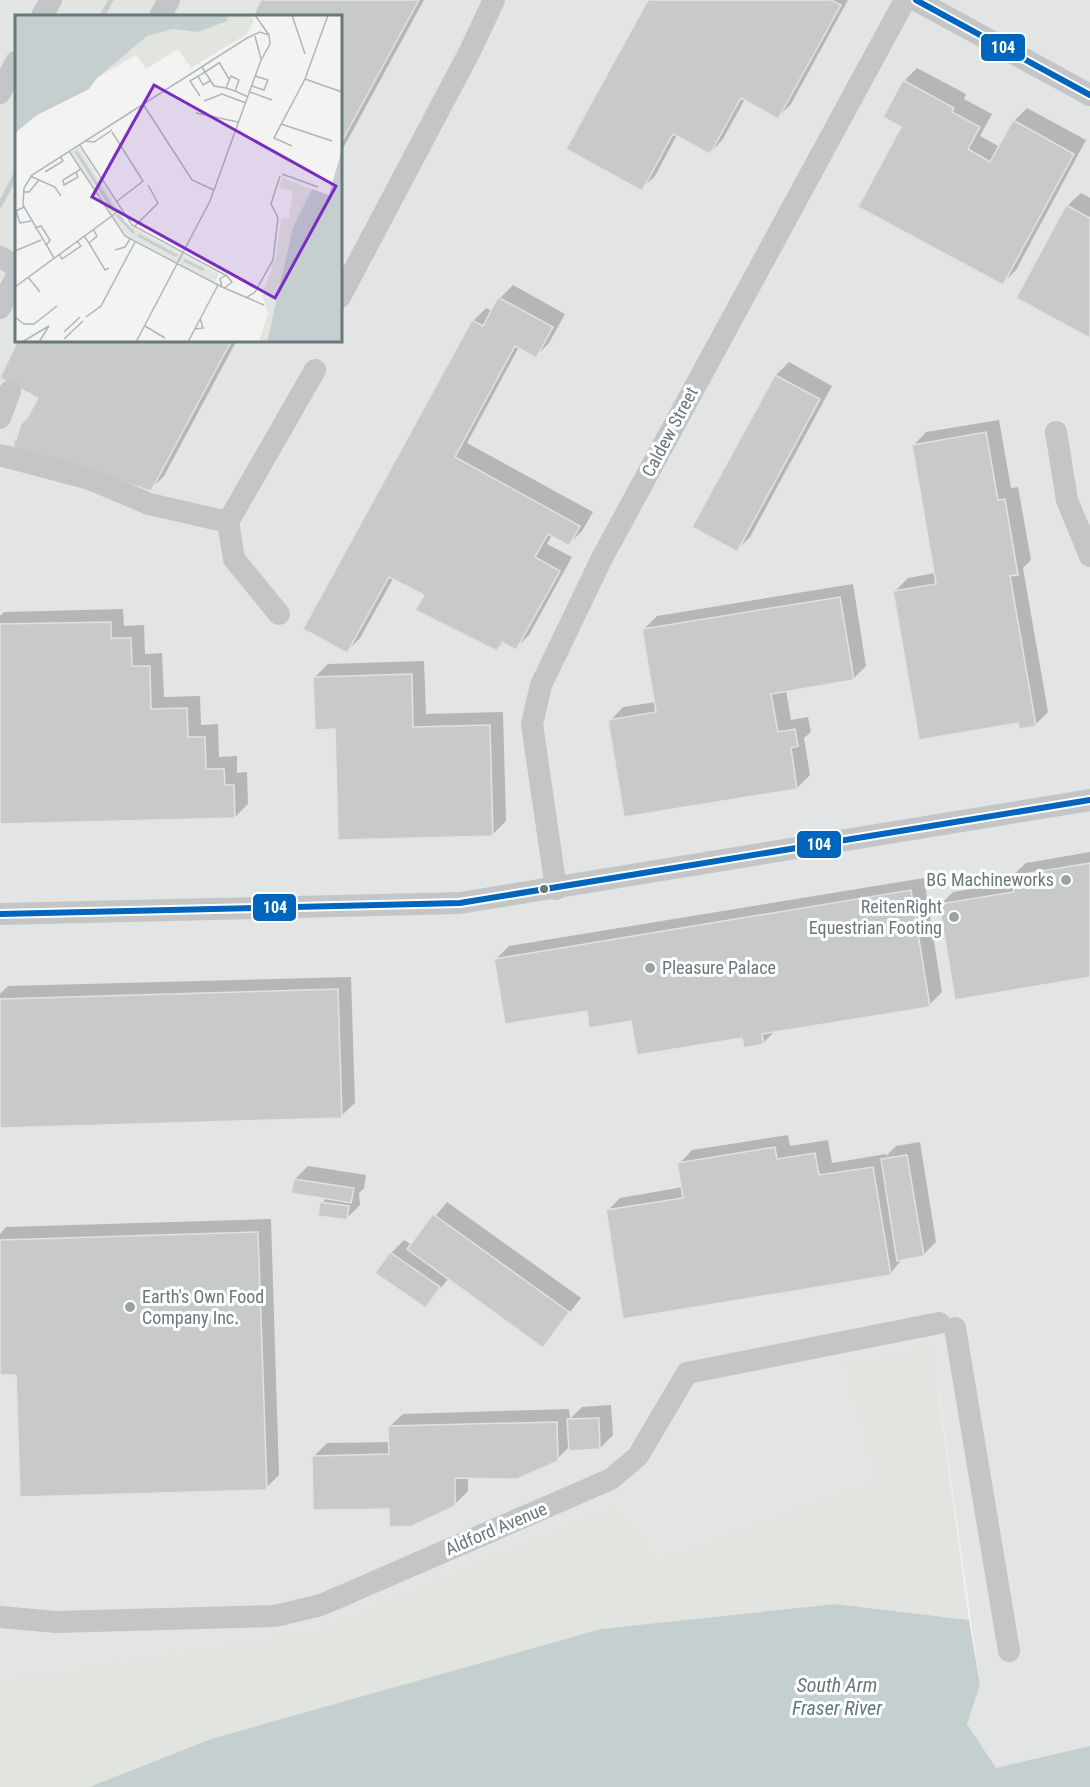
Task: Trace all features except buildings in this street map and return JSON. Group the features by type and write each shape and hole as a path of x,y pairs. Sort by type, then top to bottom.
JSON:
{"street":[{"path":"43,15 51,0"},
{"path":"161,15 169,0"},
{"path":"342,293 447,96 494,0"},
{"name":"Caldew Street","path":"556,889 532,724 541,685 602,558 905,0"},
{"path":"915,0 1090,95"},
{"path":"0,93 15,64"},
{"path":"0,257 15,265"},
{"path":"0,308 15,280"},
{"path":"279,614 234,559 228,522 315,370"},
{"path":"0,418 10,391"},
{"path":"1056,432 1067,500 1090,556"},
{"path":"0,455 90,479 149,504 228,522"},
{"path":"0,914 460,903 1090,800"},
{"name":"Aldford Avenue","path":"0,1617 56,1622 275,1616 321,1605 611,1479 638,1456 687,1373 947,1325 1009,1651"}],"shaded area":[{"path":"0,0 1090,0 1090,1746 996,1769 967,1724 980,1685 932,1346 843,1362 879,1479 660,1559 613,1506 313,1631 0,1680"},
{"path":"60,0 154,0 146,15 52,15"},
{"path":"15,82 15,252 0,280 0,110"},
{"path":"932,1346 969,1620 836,1604 211,1739 89,1787 0,1787 0,1680 313,1631 613,1506 660,1559 878,1479 843,1362"}],"water":[{"name":"South Arm Fraser River","path":"836,1604 969,1620 980,1685 967,1724 996,1768 1090,1746 1090,1787 89,1787 211,1739 601,1629"}],"waterway":[{"path":"103,15 111,0"},
{"path":"0,205 15,176"}],"transit line":[{"name":"104","path":"916,0 1090,95"},
{"name":"104","path":"0,914 460,903 1090,800"}],"place":[{"name":"BG Machineworks","path":"1066,880"},
{"name":"ReitenRight Equestrian Footing","path":"954,917"},
{"name":"Pleasure Palace","path":"650,968"},
{"name":"Earth's Own Food Company Inc.","path":"130,1307"}]}
